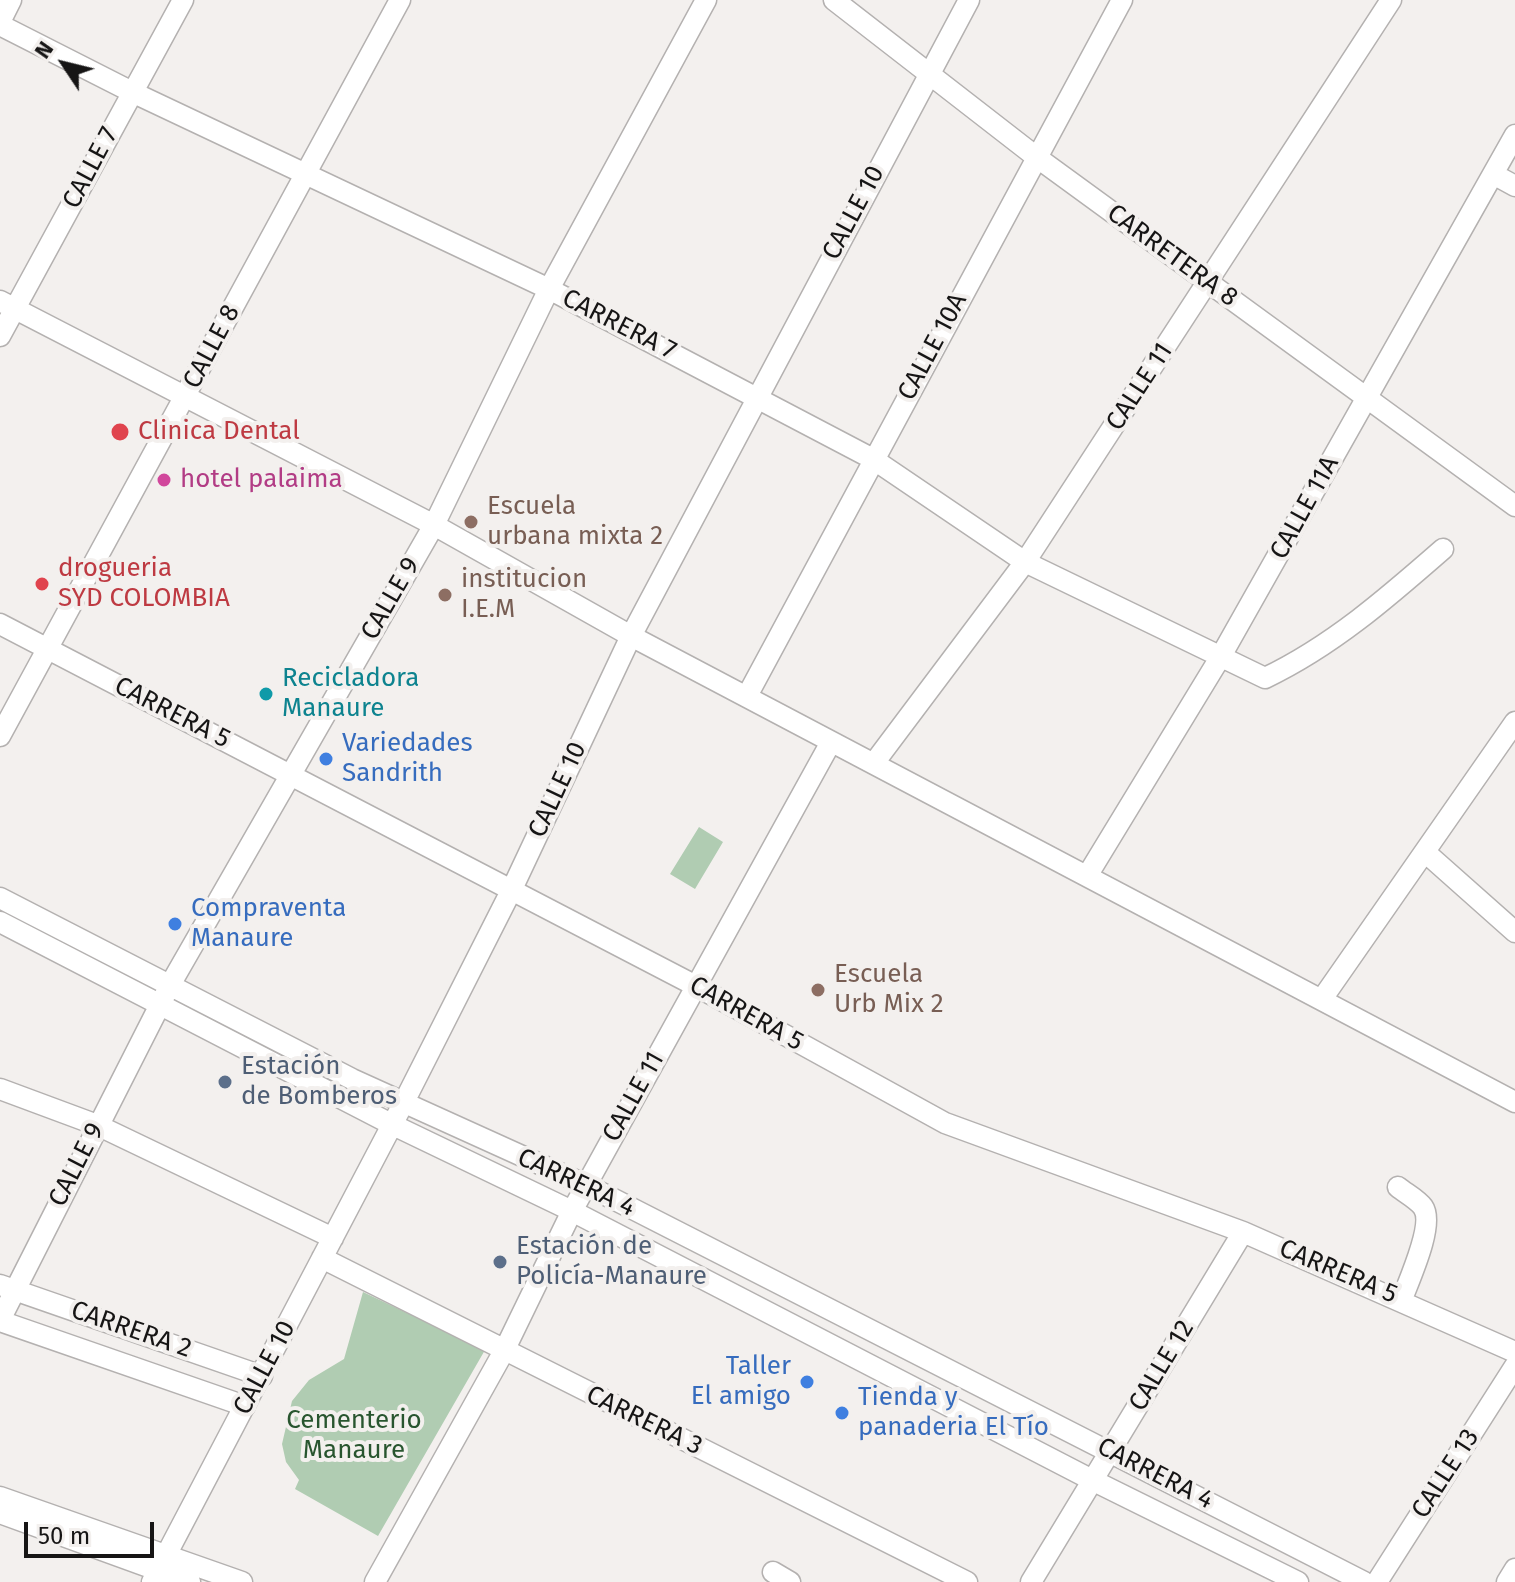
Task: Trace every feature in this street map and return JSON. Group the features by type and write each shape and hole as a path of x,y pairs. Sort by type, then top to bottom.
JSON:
{"street":[{"path":"0,23 11,0"},
{"name":"CALLE 7","path":"0,336 8,305 183,0"},
{"name":"CALLE 8","path":"0,736 400,0"},
{"name":"CALLE 9","path":"0,1320 7,1287 170,985 434,525 549,289 706,0"},
{"name":"CARRETERA 8","path":"834,0 926,75 1035,156 1515,506"},
{"name":"CALLE 10","path":"159,1569 262,1376 512,889 631,636 926,75 969,0"},
{"name":"CALLE 10A","path":"747,696 1035,156 1122,0"},
{"name":"CALLE 11","path":"874,763 1025,562 1391,0"},
{"name":"CARRERA 7","path":"0,23 132,92 549,289 757,396 873,459 1025,562 1265,678 1375,608 1443,549"},
{"name":"CALLE 11A","path":"1087,876 1221,656 1515,135"},
{"path":"1493,174 1515,186"},
{"path":"8,305 434,525 631,636 1515,1102"},
{"name":"CARRERA 5","path":"0,624 291,772 696,986 945,1123 1243,1232 1402,1299 1515,1352"},
{"path":"1322,999 1513,730"},
{"name":"CALLE 11","path":"375,1582 504,1351 586,1185 831,742"},
{"path":"1425,852 1515,932"},
{"name":"CARRERA 4","path":"0,898 403,1104 586,1185 1364,1582"},
{"name":"CARRERA 4","path":"0,922 391,1124 572,1211 1094,1481 1298,1582"},
{"path":"0,1089 97,1125 333,1238"},
{"path":"1398,1187 1423,1207 1427,1216 1426,1232 1402,1299"},
{"name":"CALLE 12","path":"1031,1582 1243,1232"},
{"name":"CARRERA 3","path":"322,1258 967,1582"},
{"name":"CARRERA 2","path":"7,1287 262,1376"},
{"name":"CARRERA 2","path":"0,1320 245,1406"},
{"name":"CALLE 13","path":"1377,1582 1515,1366"},
{"path":"0,1497 190,1582"},
{"path":"0,1513 159,1569 242,1582"},
{"path":"1507,1582 1515,1569"}],"green space":[{"path":"699,827 723,842 695,889 670,874"},
{"name":"Cementerio Manaure","path":"363,1292 485,1350 378,1536 295,1489 299,1480 286,1462 282,1444 292,1401 309,1380 344,1359"}],"place":[{"name":"Clinica Dental","path":"120,432"},
{"name":"hotel palaima","path":"164,480"},
{"name":"Escuela urbana mixta 2","path":"471,522"},
{"name":"drogueria SYD COLOMBIA","path":"42,584"},
{"name":"institucion I.E.M","path":"445,595"},
{"name":"Recicladora Manaure","path":"266,694"},
{"name":"Variedades Sandrith","path":"326,759"},
{"name":"Compraventa Manaure","path":"175,924"},
{"name":"Escuela Urb Mix 2","path":"818,990"},
{"name":"Estación de Bomberos","path":"225,1082"},
{"name":"Estación de Policía-Manaure","path":"500,1262"},
{"name":"Taller El amigo","path":"807,1382"},
{"name":"Tienda y panaderia El Tío","path":"842,1413"}]}
